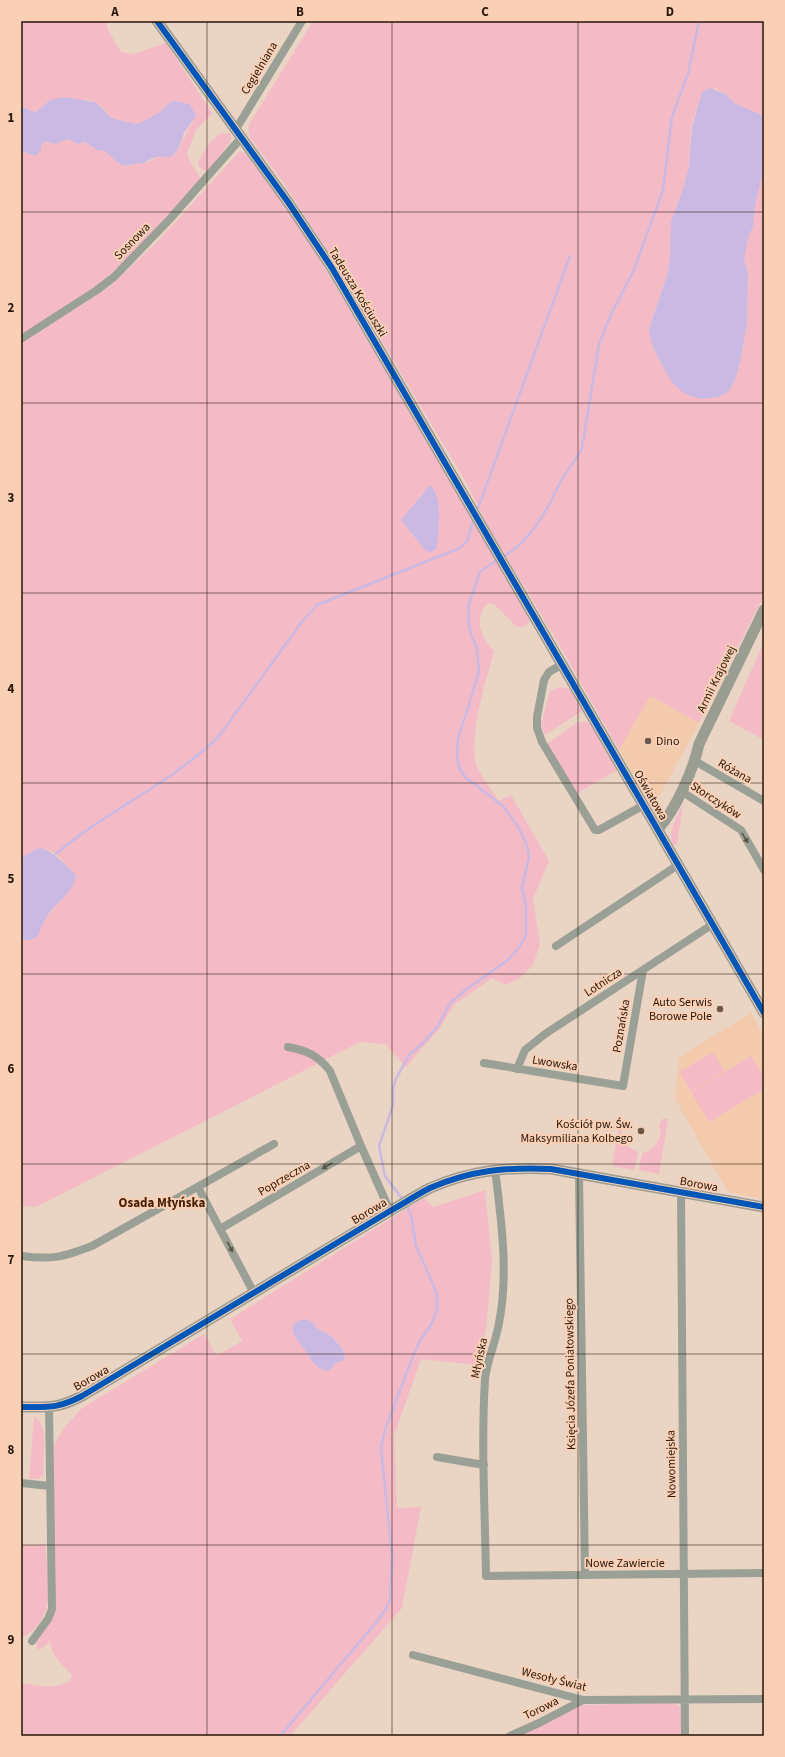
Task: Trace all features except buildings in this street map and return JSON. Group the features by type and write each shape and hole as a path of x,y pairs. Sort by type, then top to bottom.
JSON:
{"street":[{"name":"Tadeusza Kościuszki","path":"157,21 239,132 296,213 332,268 519,590"},
{"name":"Cegielniana","path":"239,132 302,21"},
{"name":"Sosnowa","path":"21,339 97,290 114,277 169,220 239,132"},
{"name":"Oświatowa","path":"519,590 561,665 764,1013"},
{"name":"Armii Krajowej","path":"695,761 699,744 764,610"},
{"name":"Armii Krajowej","path":"658,829 670,815 695,761 706,747 764,626"},
{"name":"Oświatowa","path":"561,665 550,672 544,680 537,717 537,728 542,742 584,813 593,828 597,830 644,805"},
{"name":"Różana","path":"695,761 764,801"},
{"name":"Storczyków","path":"680,791 740,830 764,870"},
{"path":"556,946 678,865"},
{"name":"Lotnicza","path":"518,1069 525,1050 545,1034 712,924"},
{"name":"Poznańska","path":"623,1086 643,970"},
{"path":"288,1048 300,1049 312,1053 322,1061 330,1071 361,1146 394,1209"},
{"name":"Lwowska","path":"484,1063 623,1086"},
{"path":"21,1256 44,1259 65,1256 92,1246 274,1144"},
{"name":"Poprzeczna","path":"220,1229 361,1146"},
{"name":"Borowa","path":"21,1407 49,1407 62,1405 82,1396 394,1209 430,1189 463,1176 495,1169 551,1169 764,1207"},
{"name":"Młyńska","path":"486,1576 484,1465 486,1378 499,1324 503,1292 503,1261 495,1169"},
{"name":"Księcia Józefa Poniatowskiego","path":"579,1173 585,1575"},
{"path":"198,1187 254,1293"},
{"name":"Nowomiejska","path":"681,1192 685,1736"},
{"path":"32,1641 48,1619 52,1609 49,1407"},
{"path":"438,1457 484,1465"},
{"path":"21,1482 50,1486"},
{"name":"Nowe Zawiercie","path":"486,1576 764,1573"},
{"name":"Wesoły Świat","path":"413,1655 583,1700 764,1698"},
{"name":"Torowa","path":"510,1736 583,1700"}],"shaded area":[{"path":"21,21 106,21 108,30 121,52 133,54 166,43 212,113 196,130 187,153 188,158 201,179 146,240 101,283 56,314 21,335 21,151 25,154 40,148 46,141 54,144 68,139 77,144 85,142 97,150 105,151 124,166 140,163 144,164 158,157 174,155 193,122 170,102 160,112 136,124 111,118 102,107 95,102 88,100 50,100 36,112 21,106"},
{"path":"313,21 764,21 764,116 734,103 727,95 715,88 701,96 691,127 689,165 684,186 671,222 668,272 649,329 652,345 663,367 690,396 702,399 719,397 729,391 735,380 740,363 747,322 748,274 744,259 749,234 753,228 755,205 764,166 764,596 699,723 650,696 619,750 561,648 488,526 467,484 334,261 283,182 250,138 248,128 251,121"},
{"path":"710,88 727,95 734,103 764,116 765,155 764,167 754,212 753,228 749,234 744,259 748,274 747,322 740,363 735,380 729,391 719,397 702,399 690,396 681,391 672,382 652,345 649,329 668,272 671,222 684,186 689,165 692,127 702,92"},
{"path":"64,97 95,102 111,118 136,124 160,112 170,102 175,101 189,104 196,115 185,131 178,149 173,156 169,158 163,156 156,157 143,164 140,163 124,166 105,151 97,150 85,142 77,144 68,139 54,144 46,141 41,146 41,150 36,156 21,151 21,106 36,112 50,100"},
{"path":"221,133 231,134 231,141 208,171 205,171 199,167 198,162 209,143"},
{"path":"240,151 247,155 304,232 529,617 529,623 519,627 516,626 493,604 486,605 481,613 481,631 486,642 494,651 479,708 474,752 477,768 499,801 511,795 549,861 533,899 540,944 533,965 520,978 506,985 492,978 454,1005 439,1029 406,1067 385,1044 360,1042 36,1207 21,1206 21,936 24,940 30,940 35,937 48,915 68,892 71,870 56,854 47,849 34,851 21,858 21,344 109,287 156,243","holes":["423,492 436,493 438,502 438,528 417,501"]},
{"path":"430,485 437,498 439,506 437,547 431,552 426,551 401,520"},
{"path":"764,641 764,740 729,721"},
{"path":"559,687 570,689 582,711 545,735 541,725 550,691"},
{"path":"650,696 699,723 653,806 619,750"},
{"path":"585,721 598,735 617,770 576,794 547,744 576,723"},
{"path":"683,804 677,845 672,845 672,829"},
{"path":"42,848 56,856 76,875 75,881 69,891 46,917 36,937 30,940 24,940 21,936 21,858 36,849"},
{"path":"751,1013 764,1036 764,1199 728,1192 675,1099 679,1057"},
{"path":"713,1052 724,1071 691,1091 679,1072"},
{"path":"751,1056 764,1076 764,1089 709,1122 691,1092"},
{"path":"621,1115 623,1119 621,1130 623,1138 628,1146 638,1152 634,1170 612,1166"},
{"path":"662,1119 668,1119 659,1174 639,1170 642,1154 651,1149 659,1139 661,1134 659,1125"},
{"path":"485,1190 492,1261 486,1329 477,1365 421,1359 394,1436 397,1508 421,1507 402,1608 290,1736 21,1736 21,1683 58,1686 70,1681 72,1675 52,1651 50,1641 38,1650 35,1641 53,1615 53,1451 55,1443 65,1427 82,1408 204,1334 218,1355 242,1341 230,1319 424,1198 433,1207","holes":["312,1322 318,1329 331,1336 342,1348 337,1362 329,1371 312,1362 305,1350"]},
{"path":"306,1319 312,1322 318,1329 331,1336 342,1348 345,1357 343,1361 337,1362 329,1371 320,1368 314,1363 293,1331 294,1323"},
{"path":"34,1416 39,1420 44,1434 43,1475 35,1479 29,1479"},
{"path":"21,1545 45,1545 49,1586 47,1607 43,1616 38,1625 21,1639"},
{"path":"674,1703 681,1708 681,1736 517,1736 578,1705"}],"waterway":[{"path":"503,557 519,545 532,531 582,448 599,344 611,314 634,270 663,190 672,117 688,74 699,21"},
{"path":"477,511 570,256"},
{"path":"56,854 96,824 160,783 200,753 219,736 304,619 317,605 460,548 467,541 474,519"},
{"path":"403,1200 385,1176 379,1146 393,1105 393,1088 396,1079 409,1055 422,1044 438,1026 450,1003 468,988 508,960 521,945 526,935 526,906 522,887 529,857 527,845 517,825 503,806 465,777 459,767 457,756 458,739 479,672 477,648 471,635 468,618 469,604 480,572 497,560"},
{"path":"280,1736 378,1620 390,1600 392,1555 381,1448 385,1430 413,1356 421,1339 432,1323 437,1310 437,1296 416,1246 411,1215 407,1206"}],"cycle path":[{"path":"157,21 288,202 332,268 764,1013"},
{"path":"21,1407 46,1407 59,1405 82,1396 390,1211 430,1188 460,1177 504,1169 551,1169 764,1207"}],"place":[{"name":"Dino","path":"648,741"},
{"name":"Auto Serwis Borowe Pole","path":"720,1009"},
{"name":"Kościół pw. Św. Maksymiliana Kolbego","path":"641,1131"}],"district":[{"name":"Osada Młyńska","path":"162,1202"}]}
